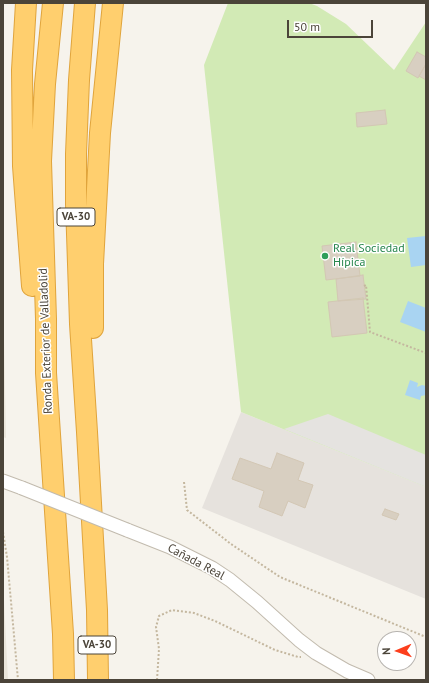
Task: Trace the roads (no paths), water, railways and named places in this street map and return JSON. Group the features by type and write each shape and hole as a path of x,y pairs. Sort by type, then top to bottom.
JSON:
{"highway":[{"path":"26,3 22,70 23,166 36,340 46,373"},
{"name":"Ronda Exterior de Valladolid","path":"53,3 45,84 41,161 46,319 46,373 64,680"},
{"name":"VA-30","path":"85,3 78,95 76,204 80,324 97,610 98,680"},
{"path":"87,432 93,336 93,264 100,133 113,3"}],"street":[{"name":"Cañada Real","path":"3,481 170,547 212,568 230,580 257,602 299,640 316,653 347,671 368,680"}],"water":[{"path":"426,236 426,265 411,267 407,238"},
{"path":"408,301 426,308 426,332 400,322"},
{"path":"410,380 418,383 417,387 422,385 426,386 426,395 421,396 420,400 405,395"}],"place":[{"name":"Real Sociedad Hípica","path":"325,256"}]}
